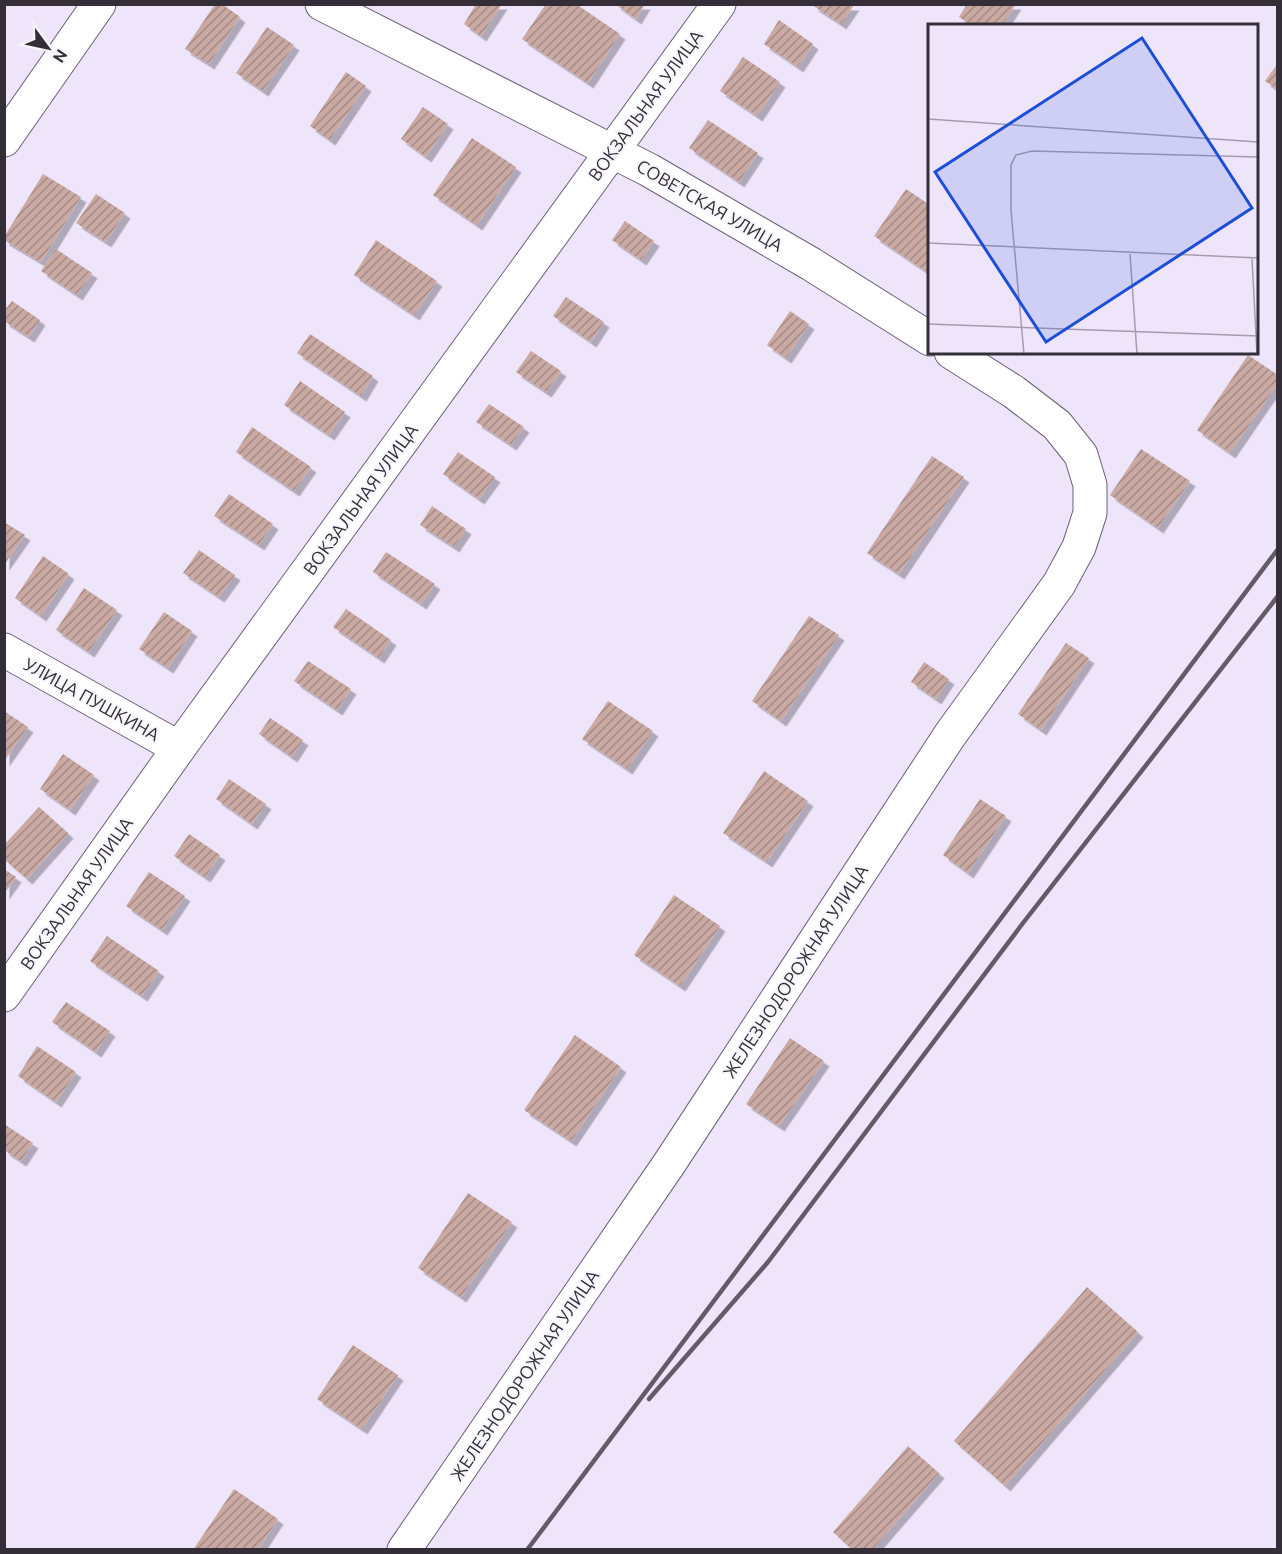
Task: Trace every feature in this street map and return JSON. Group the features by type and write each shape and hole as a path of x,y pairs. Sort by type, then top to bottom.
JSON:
{"street":[{"path":"4,140 99,4"},
{"name":"СОВЕТСКАЯ УЛИЦА","path":"322,4 649,170 811,264 928,338"},
{"name":"ВОКЗАЛЬНАЯ УЛИЦА","path":"4,995 179,748 719,4"},
{"name":"ЖЕЛЕЗНОДОРОЖНАЯ УЛИЦА","path":"404,1550 669,1164 950,735 1059,584 1079,547 1090,513 1090,485 1081,455 1057,425 1014,393 954,354"},
{"name":"УЛИЦА ПУШКИНА","path":"4,650 179,748"}],"building":[{"path":"215,4 222,4 240,17 209,64 185,49"},
{"path":"476,4 502,4 481,36 464,24"},
{"path":"546,4 576,4 620,34 588,83 522,39"},
{"path":"615,4 645,4 636,19"},
{"path":"967,4 1016,4 1003,24 969,24 959,17"},
{"path":"812,5 854,5 841,24"},
{"path":"779,20 813,44 798,67 764,44"},
{"path":"267,27 294,45 263,91 236,73"},
{"path":"743,57 780,82 757,116 720,91"},
{"path":"1278,63 1278,90 1265,81"},
{"path":"346,72 366,86 330,140 310,126"},
{"path":"423,107 448,124 426,157 401,139"},
{"path":"708,120 758,153 739,182 689,148"},
{"path":"472,138 516,167 477,225 433,195"},
{"path":"43,174 81,197 41,262 4,240 4,237"},
{"path":"906,189 928,204 928,273 874,236"},
{"path":"96,194 125,213 106,242 76,223"},
{"path":"625,221 654,241 641,260 612,240"},
{"path":"376,240 437,281 414,315 354,275"},
{"path":"56,249 92,273 77,295 41,271"},
{"path":"566,297 604,322 591,342 553,316"},
{"path":"12,301 40,320 29,337 4,321 4,311"},
{"path":"790,311 809,324 786,358 767,345"},
{"path":"310,334 373,376 361,396 297,353"},
{"path":"531,351 561,371 546,392 516,372"},
{"path":"1248,355 1278,375 1278,383 1230,453 1197,430"},
{"path":"300,381 345,412 329,435 284,405"},
{"path":"489,404 524,427 511,445 476,422"},
{"path":"252,427 311,467 294,491 236,452"},
{"path":"1141,449 1190,481 1158,528 1110,495"},
{"path":"458,452 495,477 479,499 443,474"},
{"path":"932,456 964,477 899,574 867,553"},
{"path":"229,494 273,524 259,545 214,516"},
{"path":"432,506 466,529 454,547 420,525"},
{"path":"4,522 25,535 4,565"},
{"path":"199,550 235,575 219,597 183,573"},
{"path":"386,552 435,584 421,604 373,572"},
{"path":"43,556 69,574 41,616 15,598"},
{"path":"84,588 117,610 89,652 56,630"},
{"path":"346,609 391,640 379,658 333,627"},
{"path":"164,612 192,631 168,668 139,649"},
{"path":"809,616 839,635 781,721 752,701"},
{"path":"1066,643 1089,658 1041,730 1018,714"},
{"path":"308,661 351,689 337,710 294,681"},
{"path":"924,662 949,679 936,699 911,682"},
{"path":"608,701 653,731 627,769 582,739"},
{"path":"4,711 28,727 4,761"},
{"path":"270,718 303,740 292,757 259,734"},
{"path":"63,754 94,775 70,810 40,789"},
{"path":"764,771 808,801 767,862 723,833"},
{"path":"229,779 266,804 252,824 216,799"},
{"path":"980,799 1006,816 968,873 943,855"},
{"path":"39,807 68,833 27,879 4,859 4,845"},
{"path":"189,834 220,855 205,877 174,856"},
{"path":"4,869 16,877 4,894"},
{"path":"149,872 185,896 162,930 126,906"},
{"path":"674,895 720,926 680,986 634,955"},
{"path":"107,936 159,971 142,996 90,961"},
{"path":"66,1002 110,1031 96,1052 52,1022"},
{"path":"575,1035 621,1067 571,1141 524,1110"},
{"path":"790,1038 824,1061 779,1126 746,1104"},
{"path":"37,1046 76,1072 56,1102 18,1076"},
{"path":"4,1124 33,1143 21,1161 4,1150"},
{"path":"468,1193 512,1222 461,1297 418,1268"},
{"path":"1087,1287 1138,1332 1005,1486 954,1441"},
{"path":"353,1345 398,1375 362,1429 317,1399"},
{"path":"908,1446 939,1473 872,1550 853,1550 833,1532"},
{"path":"234,1489 278,1519 258,1550 193,1550"}],"railway":[{"path":"527,1550 1278,549"},
{"path":"649,1399 768,1262 1023,923 1278,596"}]}
